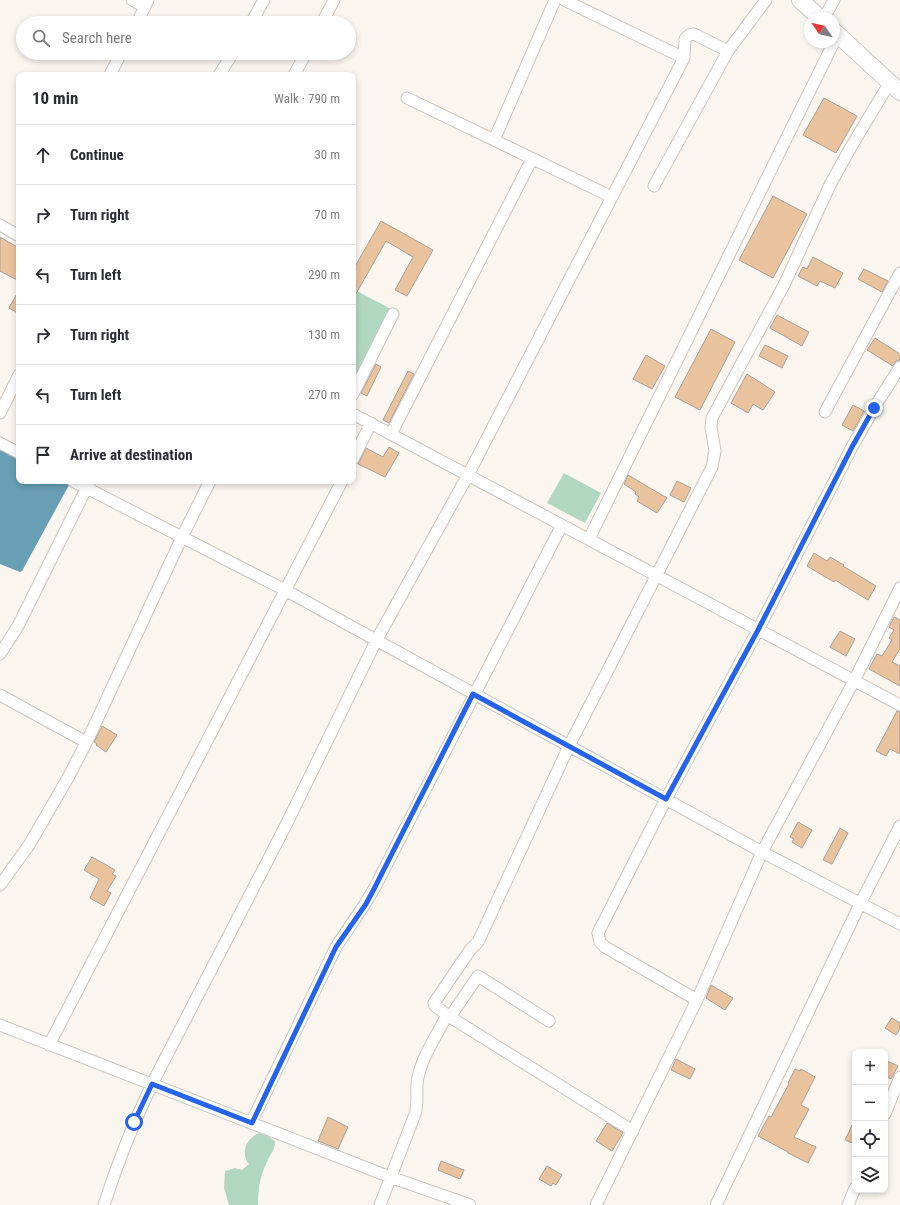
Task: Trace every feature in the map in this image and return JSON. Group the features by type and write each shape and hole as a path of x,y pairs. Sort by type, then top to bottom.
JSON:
{"main road":[{"path":"800,0 813,12"},
{"path":"840,41 895,87"}],"street":[{"path":"132,0 146,4 140,16"},
{"path":"255,16 264,0"},
{"path":"326,16 334,0"},
{"path":"494,140 555,0"},
{"path":"564,0 684,58"},
{"path":"654,186 728,51 766,0"},
{"path":"827,12 834,0"},
{"path":"104,1205 126,1140 152,1084 282,832 376,641 468,475 684,58 685,39 689,34 694,34 728,51"},
{"path":"589,539 830,48"},
{"path":"112,72 118,60"},
{"path":"221,72 229,60"},
{"path":"296,72 302,60"},
{"path":"632,1131 448,1016 435,1006 434,1003 470,950 478,942 568,746 712,467 715,451 711,427 712,418 785,282 830,185 850,147 895,87"},
{"path":"407,98 612,197"},
{"path":"391,434 532,159"},
{"path":"0,226 16,234"},
{"path":"825,412 900,273"},
{"path":"356,388 393,314"},
{"path":"697,1000 605,947 600,942 598,933 666,799 758,630 852,447 874,408 900,367"},
{"path":"0,413 16,381"},
{"path":"356,415 900,705"},
{"path":"356,453 372,423"},
{"path":"0,443 16,451"},
{"path":"0,654 18,626 88,484 182,537 285,590 762,852 900,924"},
{"path":"0,885 29,845 69,776 208,484"},
{"path":"49,1045 340,484"},
{"path":"252,1123 336,947 366,904 473,694 562,525"},
{"path":"596,1205 697,1000 762,852 854,681 900,588"},
{"path":"0,696 86,742"},
{"path":"716,1205 860,904 900,826"},
{"path":"380,1205 416,1111 418,1102 416,1086 421,1066 448,1016 478,976 549,1021"},
{"path":"0,1025 390,1177 470,1205"},
{"path":"888,1107 900,1077"},
{"path":"848,1205 853,1193"}],"green space":[{"path":"356,291 391,309 356,379"},
{"path":"564,473 601,493 585,523 547,503"},
{"path":"260,1133 268,1136 275,1142 275,1145 261,1178 258,1205 229,1205 224,1188 225,1171 235,1168 242,1170 249,1164 245,1157 246,1145 251,1138"}],"water":[{"path":"1,449 16,455 16,484 69,485 22,571 20,572 0,564"}],"building":[{"path":"824,98 857,116 836,153 803,135"},
{"path":"773,196 807,214 773,278 739,260"},
{"path":"381,221 433,250 407,296 395,290 413,257 386,241 356,294 356,265"},
{"path":"0,237 16,246 16,279 0,271"},
{"path":"813,257 843,273 835,288 820,281 817,286 798,276 803,267 807,269"},
{"path":"864,269 888,281 882,292 858,279"},
{"path":"16,295 16,312 9,308"},
{"path":"777,315 809,332 802,346 770,328"},
{"path":"711,329 735,342 700,410 675,397"},
{"path":"875,338 900,354 900,360 896,361 893,366 867,350"},
{"path":"765,345 788,356 782,368 759,356"},
{"path":"646,355 665,366 652,389 633,379"},
{"path":"376,364 381,367 367,396 361,393"},
{"path":"408,371 414,374 389,423 383,420"},
{"path":"747,374 775,392 763,410 753,404 748,413 731,403"},
{"path":"853,405 864,411 853,431 842,425"},
{"path":"389,447 399,453 385,477 358,464 366,448 383,457"},
{"path":"628,475 667,498 657,513 637,501 639,497 635,494 636,492 624,484"},
{"path":"677,481 691,488 684,502 670,495"},
{"path":"814,553 827,561 830,557 876,586 868,600 835,580 834,582 807,566"},
{"path":"894,617 900,620 900,649 892,662 900,666 900,686 869,669 877,654 882,656 892,640 889,638 894,630 889,627"},
{"path":"840,631 855,639 846,656 830,647"},
{"path":"897,711 900,712 900,754 890,749 886,756 876,751"},
{"path":"102,726 117,735 106,752 94,742"},
{"path":"798,822 812,830 802,848 792,842 794,839 790,837"},
{"path":"840,828 848,833 832,864 823,860"},
{"path":"92,857 115,870 112,874 116,876 107,891 111,893 104,906 90,898 99,879 84,870"},
{"path":"711,985 733,998 725,1010 706,998"},
{"path":"892,1018 900,1023 900,1029 896,1035 885,1028"},
{"path":"676,1059 695,1069 690,1079 671,1070"},
{"path":"888,1061 898,1066 891,1079 888,1078"},
{"path":"795,1069 800,1071 801,1069 815,1077 801,1105 809,1109 794,1137 816,1147 808,1163 758,1136 769,1116 771,1117 789,1084 788,1083"},
{"path":"328,1117 348,1127 338,1149 318,1141"},
{"path":"607,1123 623,1133 612,1151 596,1141"},
{"path":"852,1125 852,1143 845,1140"},
{"path":"441,1161 464,1170 460,1179 438,1170"},
{"path":"547,1166 562,1175 556,1185 553,1183 551,1186 539,1179"}],"route":[{"path":"134,1122 152,1084 252,1123 336,947 366,904 473,694 666,799 758,630 852,447 874,408"}]}
